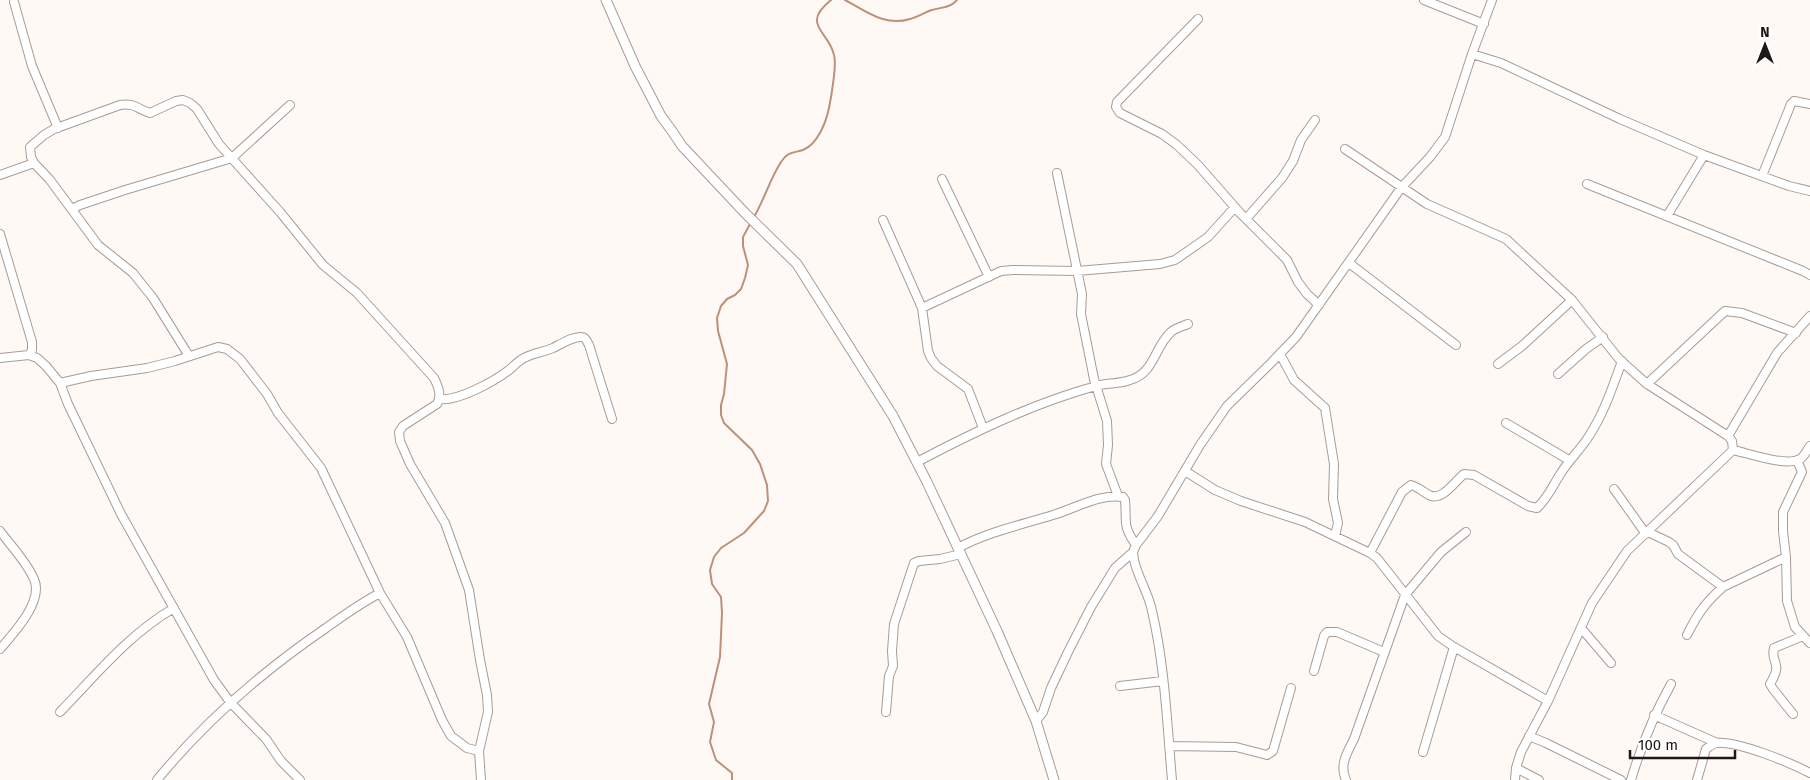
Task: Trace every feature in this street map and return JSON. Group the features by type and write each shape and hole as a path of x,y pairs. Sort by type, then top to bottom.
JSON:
{"main road":[{"path":"606,0 635,66 661,116 682,146 745,213 797,264 893,416 960,551 1036,721 1054,780"}],"street":[{"path":"1424,0 1484,24"},
{"path":"1036,721 1043,712 1051,688 1091,607 1115,568 1134,549 1158,516 1200,446 1227,406 1296,337 1401,188 1430,158 1445,137 1492,0"},
{"path":"14,2 32,66 58,128"},
{"path":"1198,19 1117,102 1116,107 1120,113 1162,134 1198,165 1234,207 1286,260 1298,282 1319,305"},
{"path":"1472,54 1509,67 1704,155 1789,186 1810,191"},
{"path":"189,356 153,298 133,274 98,245 72,209 34,163 30,147 44,135 120,105 137,105 150,113 176,101 183,100 190,103 219,144 280,212 323,265 358,293 434,378 439,387 439,400 437,404 403,426 398,432 410,464 445,523 469,590 487,695 488,712 479,751 482,780"},
{"path":"1762,176 1791,104 1794,101 1810,104"},
{"path":"72,209 125,190 232,158 290,105"},
{"path":"1246,219 1282,178 1293,161 1301,140 1315,120"},
{"path":"1345,149 1427,204 1506,239 1572,300 1622,361 1647,384 1728,436 1732,441 1733,450"},
{"path":"1667,216 1704,155"},
{"path":"0,175 34,163"},
{"path":"1057,173 1082,294 1081,314 1096,386 1107,421 1108,445 1106,464 1118,496"},
{"path":"942,179 989,277"},
{"path":"1587,184 1804,271 1810,276"},
{"path":"922,308 1001,271 1077,271 1160,264 1175,260 1208,237 1234,207"},
{"path":"883,220 922,308 928,352 937,366 968,389 983,428"},
{"path":"0,234 32,342 32,350 29,355"},
{"path":"1349,263 1456,345"},
{"path":"1498,364 1522,346 1572,300"},
{"path":"1647,384 1725,311 1742,313 1796,333"},
{"path":"1728,436 1777,353 1810,316"},
{"path":"917,462 983,428 1096,386 1130,380 1142,374 1151,364 1162,343 1172,331 1188,324"},
{"path":"439,400 450,400 494,379 526,357 574,338 582,337 585,338 589,345 612,419"},
{"path":"1558,374 1586,349 1604,338"},
{"path":"60,383 91,376 147,368 218,347 227,349 240,359 278,413 321,468 380,593 407,636 442,720 451,736 467,748 479,751"},
{"path":"1280,354 1294,380 1325,408 1334,464 1333,499 1338,523 1335,536"},
{"path":"0,358 29,355 37,358 60,383 68,404 122,514 214,680 230,702 266,739 281,761 300,780"},
{"path":"1370,553 1402,492 1411,486 1419,488 1435,497 1442,494 1464,474 1474,474 1528,506 1537,508 1546,499 1549,490 1569,460 1589,436 1622,361"},
{"path":"1506,423 1569,460"},
{"path":"1810,446 1800,458 1802,472 1784,512 1783,531 1786,557 1787,601 1794,627 1810,643"},
{"path":"1733,450 1778,461 1800,458 1810,461"},
{"path":"1516,780 1516,768 1521,752 1548,701 1592,603 1605,582 1627,551 1733,450"},
{"path":"1185,471 1215,490 1305,522 1370,553 1438,636 1454,648 1548,701"},
{"path":"1614,489 1647,533 1669,542 1678,554 1724,587"},
{"path":"886,712 886,689 888,676 893,666 894,624 914,563 940,560 960,551 974,539 1095,500 1118,496 1123,497 1125,500 1125,525 1134,549 1136,569 1152,609 1163,681 1172,780"},
{"path":"0,531 35,580 36,590 33,605 0,649"},
{"path":"1346,780 1343,768 1344,761 1354,739 1405,595 1441,552 1466,532"},
{"path":"1687,635 1700,611 1724,587 1786,557"},
{"path":"157,780 177,755 230,702 269,668 344,614 380,593"},
{"path":"60,712 128,641 146,625 174,608"},
{"path":"1581,628 1611,663"},
{"path":"1314,671 1326,632 1336,632 1384,652"},
{"path":"1793,714 1770,684 1777,673 1778,667 1773,653 1774,648 1803,636"},
{"path":"1423,752 1454,648"},
{"path":"1120,686 1163,681"},
{"path":"1631,780 1640,750 1654,715 1671,684"},
{"path":"1169,746 1236,747 1267,755 1274,751 1291,688"},
{"path":"1654,715 1717,743 1735,745 1779,758 1810,773"},
{"path":"1529,736 1546,742 1621,780"},
{"path":"1697,780 1706,749 1717,743"},
{"path":"1516,768 1539,780"}],"waterway":[{"path":"754,217 784,158 791,153 803,150 813,143 826,120 835,59 831,47 817,22 822,9 831,0"},
{"path":"845,0 876,17 892,21 913,18 929,11 949,6 957,0"},
{"path":"732,780 732,773 716,760 710,742 714,722 709,704 720,657 722,613 721,597 712,584 710,570 714,557 721,548 744,533 764,511 768,501 767,485 760,464 752,450 724,423 721,415 727,364 718,331 717,318 721,306 741,289 745,278 748,265 743,246 743,237 750,224"}]}
